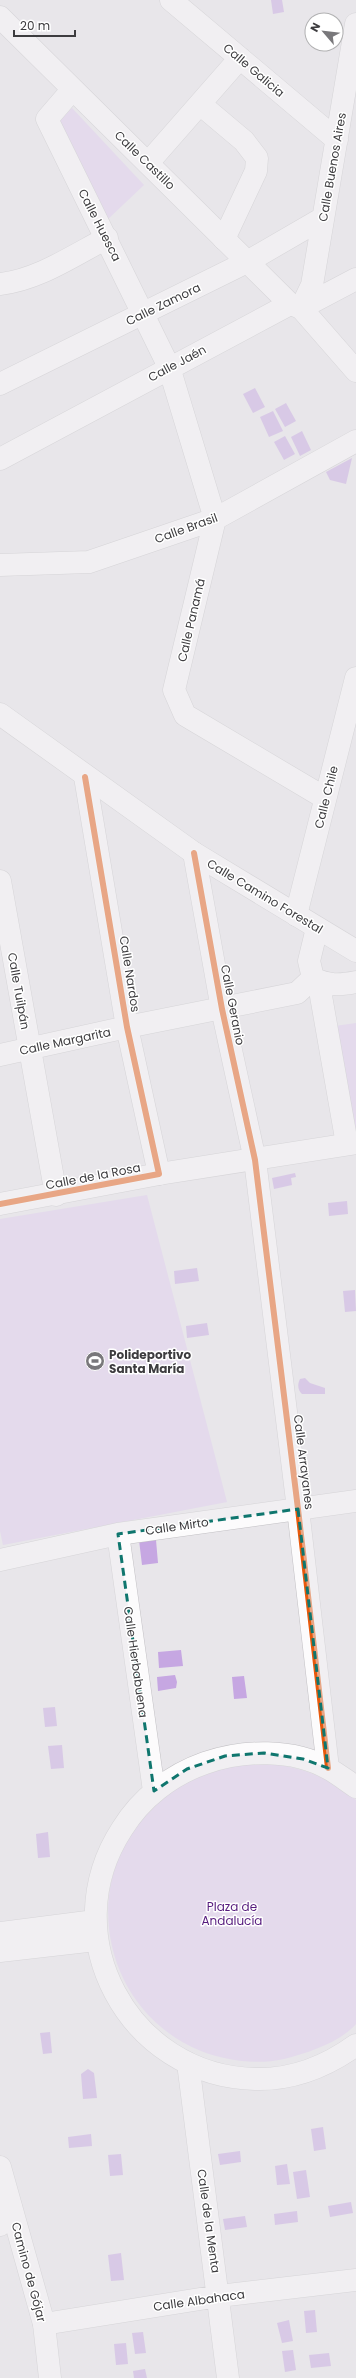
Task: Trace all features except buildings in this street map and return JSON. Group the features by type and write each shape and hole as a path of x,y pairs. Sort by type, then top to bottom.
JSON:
{"street":[{"name":"Calle Galicia","path":"171,0 337,140"},
{"name":"Calle Castillo","path":"0,17 247,262 295,306 356,371"},
{"name":"Calle Buenos Aires","path":"295,306 312,285 337,140 354,55 356,24"},
{"path":"148,163 240,58"},
{"name":"Calle Huesca","path":"72,90 47,119 144,313 169,367"},
{"path":"200,104 244,141 257,158 256,172 224,239"},
{"name":"Calle Zamora","path":"0,384 247,262 323,218"},
{"path":"0,284 14,282 53,266 107,238"},
{"name":"Calle Jaén","path":"0,459 169,367 295,306 356,279"},
{"path":"169,367 215,519"},
{"name":"Calle Brasil","path":"0,565 89,562 215,519 356,441"},
{"name":"Calle Panamá","path":"215,519 174,690 185,716 325,798"},
{"name":"Calle Chile","path":"296,915 356,678"},
{"name":"Calle Camino Forestal","path":"0,714 85,777 194,853 356,951"},
{"name":"Calle Nardos","path":"85,777 127,1027 159,1174"},
{"name":"Calle Geranio","path":"194,853 222,1010 255,1160"},
{"name":"Calle Tuilpán","path":"0,881 56,1195"},
{"path":"317,928 308,961 318,981 352,1143"},
{"path":"318,981 340,985 356,982"},
{"name":"Calle Margarita","path":"0,1055 127,1027 222,1010 298,993 318,981"},
{"name":"Calle de la Rosa","path":"0,1204 56,1195 159,1174 255,1160 352,1143"},
{"name":"Calle Arrayanes","path":"255,1160 328,1768"},
{"name":"Calle Mirto","path":"0,1560 118,1534 356,1501"},
{"name":"Calle Hierbabuena","path":"118,1534 154,1791"},
{"path":"356,1787 328,1768 303,1759 264,1753 225,1756 187,1769 154,1791 131,1814 113,1842 101,1873 95,1931 103,1965 116,1996 135,2023 160,2046 188,2063 215,2074 262,2079 296,2075 334,2060 356,2045"},
{"path":"0,1933 95,1931"},
{"path":"0,1951 95,1931"},
{"name":"Calle de la Menta","path":"188,2063 219,2296 228,2378"},
{"name":"Camino de Gójar","path":"0,2166 5,2216 44,2324 50,2378"},
{"name":"Calle Albahaca","path":"44,2324 219,2296 356,2280"}],"highlighted area":[{"path":"298,1509 328,1768 303,1759 264,1753 225,1756 187,1769 154,1791 118,1534"}],"green space":[{"path":"72,108 144,185 106,221 60,121"},
{"path":"356,1023 356,1131 354,1131 335,1026"},
{"name":"Polideportivo Santa María","path":"147,1195 227,1502 3,1545 0,1531 0,1219"},
{"name":"Plaza de Andalucía","path":"261,1762 311,1773 333,1784 356,1800 356,2024 341,2037 303,2054 273,2061 252,2062 231,2060 201,2051 165,2031 138,2003 119,1970 110,1933 109,1895 118,1858 137,1824 166,1795 185,1781 207,1770 222,1766"}],"shaded area":[{"path":"271,0 282,0 284,12 273,14"},
{"path":"255,388 265,407 253,413 243,394"},
{"path":"286,403 296,421 285,427 275,409"},
{"path":"273,411 283,431 269,437 260,417"},
{"path":"302,431 311,450 300,456 291,437"},
{"path":"285,436 295,454 284,460 274,442"},
{"path":"352,458 346,484 330,480 326,472"},
{"path":"295,1173 296,1177 291,1178 292,1185 274,1189 272,1178"},
{"path":"347,1201 348,1214 329,1216 328,1203"},
{"path":"197,1268 199,1281 175,1284 174,1271"},
{"path":"355,1290 356,1311 345,1312 343,1291"},
{"path":"207,1323 209,1335 187,1338 186,1326"},
{"path":"305,1378 310,1383 325,1388 325,1394 302,1394 298,1383 300,1379"},
{"path":"139,1540 156,1540 158,1563 142,1565"},
{"path":"181,1650 183,1666 159,1668 158,1652"},
{"path":"175,1675 177,1682 176,1688 158,1691 157,1677"},
{"path":"244,1676 247,1698 234,1699 232,1677"},
{"path":"55,1707 57,1726 45,1727 43,1708"},
{"path":"62,1745 64,1768 51,1769 48,1746"},
{"path":"48,1832 50,1857 38,1858 36,1834"},
{"path":"50,2032 52,2053 43,2054 40,2033"},
{"path":"88,2069 94,2073 97,2098 83,2099 81,2074"},
{"path":"323,2127 326,2149 314,2151 311,2129"},
{"path":"91,2134 92,2146 69,2148 68,2137"},
{"path":"240,2151 241,2162 220,2165 218,2154"},
{"path":"121,2154 123,2175 110,2176 108,2155"},
{"path":"287,2164 290,2184 277,2185 275,2166"},
{"path":"306,2170 310,2197 297,2199 293,2172"},
{"path":"351,2202 353,2213 330,2217 328,2206"},
{"path":"297,2211 298,2222 275,2225 274,2214"},
{"path":"245,2216 247,2227 225,2230 223,2219"},
{"path":"121,2253 124,2280 111,2281 108,2255"},
{"path":"315,2310 317,2332 306,2333 304,2311"},
{"path":"289,2320 293,2341 282,2343 277,2323"},
{"path":"143,2332 146,2353 135,2354 132,2333"},
{"path":"126,2343 128,2364 116,2365 114,2344"},
{"path":"293,2350 296,2370 285,2372 282,2351"},
{"path":"329,2353 331,2366 311,2368 309,2355"},
{"path":"145,2369 147,2378 134,2378 133,2371"}],"cycle path":[{"path":"0,1204 159,1174 127,1027 85,777"},
{"path":"194,853 222,1009 255,1160 328,1768"}],"place":[{"name":"Polideportivo Santa María","path":"95,1361"}]}
